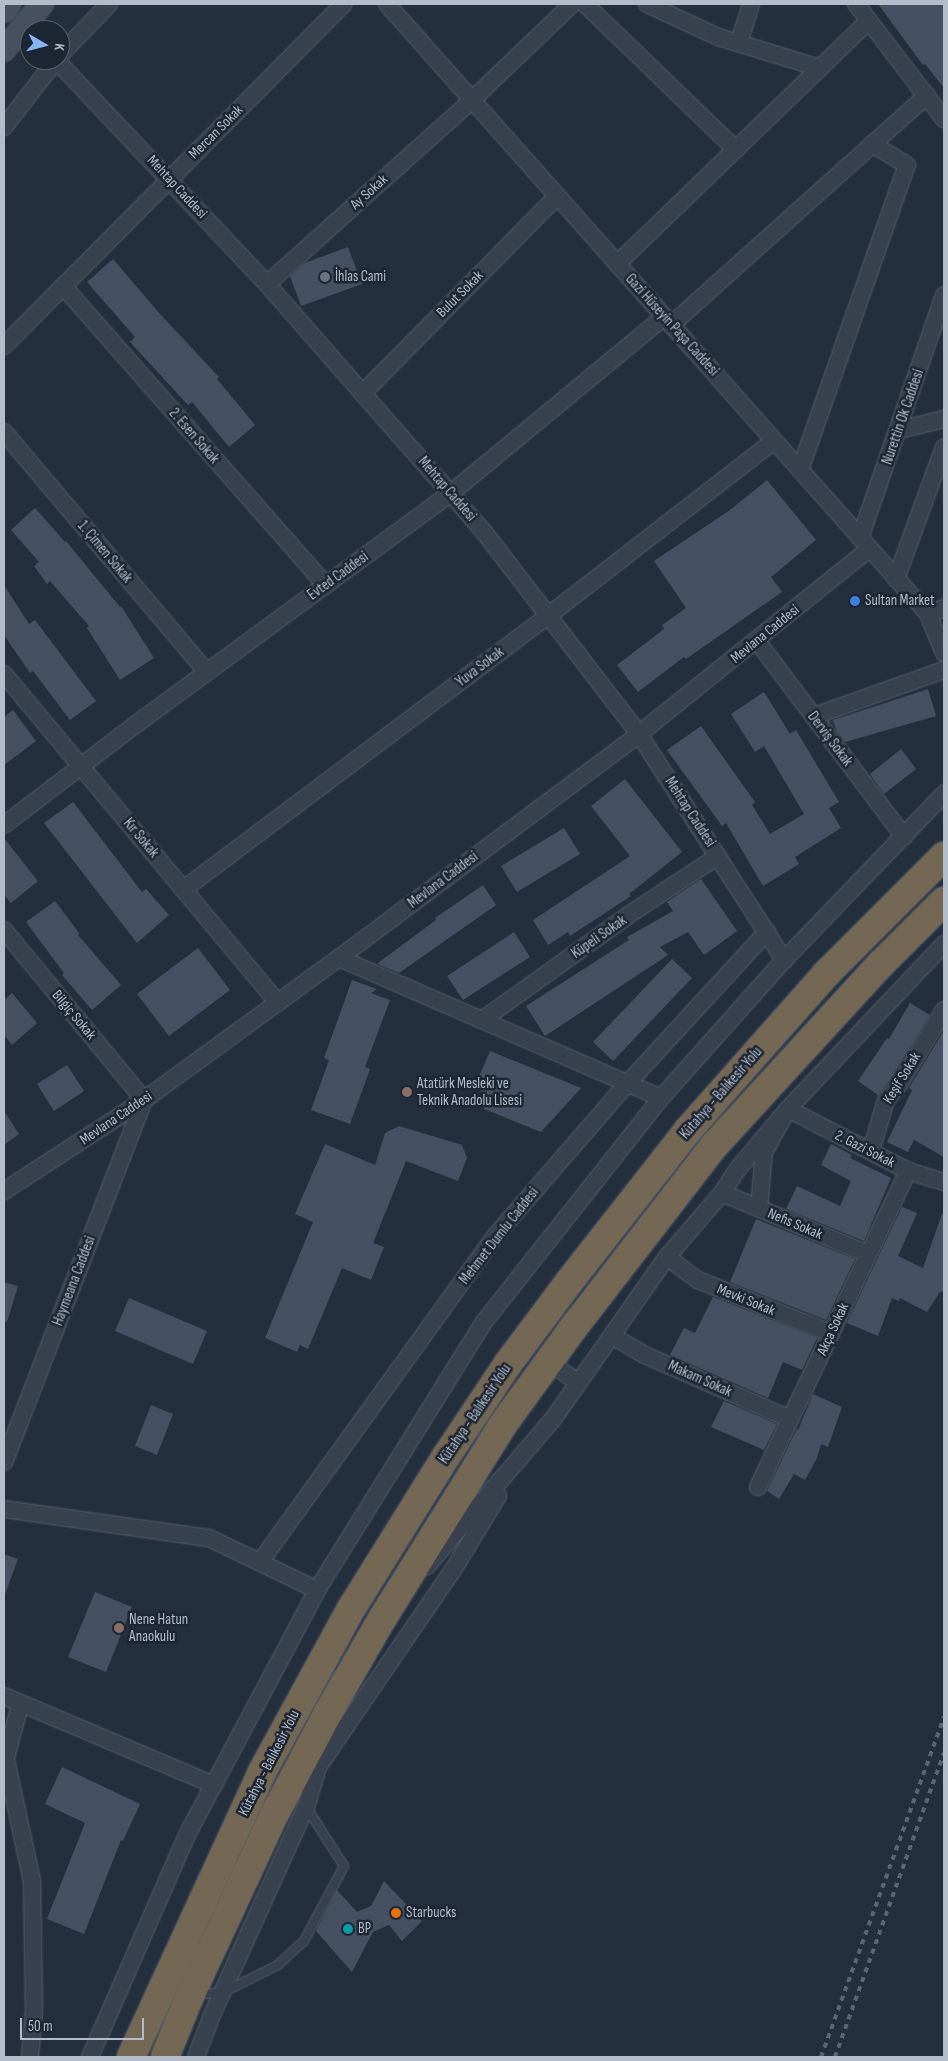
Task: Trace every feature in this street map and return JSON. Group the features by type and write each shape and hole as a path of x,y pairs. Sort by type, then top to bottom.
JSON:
{"highway":[{"name":"Kütahya - Balıkesir Yolu","path":"131,2057 262,1772 342,1626 447,1455 507,1365 569,1282 688,1130 828,972 944,856"},
{"name":"Kütahya - Balıkesir Yolu","path":"165,2057 191,1994 274,1815 300,1779 382,1619 502,1426 714,1146 881,964 944,901"}],"main road":[{"path":"4,11 9,4"},
{"path":"4,50 42,4"}],"street":[{"path":"70,45 109,4"},
{"name":"Mercan Sokak","path":"4,346 344,4"},
{"name":"Gazi Hüseyin Paşa Caddesi","path":"387,4 928,614 944,653"},
{"name":"Ay Sokak","path":"267,284 472,100 572,4"},
{"path":"586,4 736,150"},
{"path":"647,4 718,37 820,68"},
{"path":"739,43 751,4"},
{"path":"856,4 944,119"},
{"path":"617,264 869,21"},
{"path":"4,127 48,70"},
{"name":"Mehtap Caddesi","path":"66,70 267,284 484,532 639,734 784,960"},
{"name":"Evted Caddesi","path":"4,825 207,672 451,493 668,321 927,95"},
{"path":"800,470 907,165 872,144"},
{"name":"Bulut Sokak","path":"363,392 557,196"},
{"name":"2. Esen Sokak","path":"63,286 326,585"},
{"name":"Nurettin Ok Caddesi","path":"865,544 898,430 944,295"},
{"path":"898,430 944,420"},
{"name":"1. Çimen Sokak","path":"4,432 207,672"},
{"name":"Yuva Sokak","path":"184,889 548,616 774,441"},
{"path":"896,579 944,447"},
{"name":"Mevlana Caddesi","path":"4,1192 144,1100 339,958 639,734 757,641 865,544"},
{"path":"928,614 944,608"},
{"name":"Derviş Sokak","path":"757,641 904,837"},
{"path":"814,716 944,670"},
{"name":"Kır Sokak","path":"4,674 278,1002"},
{"path":"90,2057 188,1833 317,1590 484,1322 661,1098 784,960 944,794"},
{"name":"Küpeli Sokak","path":"482,1020 627,916 718,856"},
{"name":"Bilgiç Sokak","path":"4,930 144,1100"},
{"name":"Mehmet Dumlu Caddesi","path":"260,1562 496,1235 627,1084 767,932"},
{"path":"382,1619 553,1419 667,1257 722,1193 737,1170 788,1109 944,944"},
{"path":"339,958 661,1098"},
{"name":"Keşif Sokak","path":"870,1150 886,1100 900,1084 944,1010"},
{"name":"Haymeana Caddesi","path":"4,1462 144,1100"},
{"path":"759,1208 764,1152 788,1109"},
{"name":"2. Gazi Sokak","path":"788,1109 908,1171 944,1182"},
{"name":"Akça Sokak","path":"758,1487 908,1171"},
{"name":"Nefis Sokak","path":"722,1193 868,1254"},
{"name":"Mevki Sokak","path":"667,1257 698,1280 830,1333"},
{"name":"Makam Sokak","path":"612,1336 645,1355 790,1419"},
{"path":"549,1362 578,1382"},
{"path":"196,2057 212,2015 306,1806 318,1767 453,1570 523,1455"},
{"path":"4,1509 209,1538 317,1590"},
{"path":"4,1696 20,1705 214,1784"},
{"path":"20,1705 5,1763 32,1881 34,2010 30,2057"}],"lane":[{"path":"191,1994 222,1993 278,1964 304,1941 344,1866 306,1806 300,1779"}],"building":[{"path":"878,4 944,4 944,88 925,64 923,65"},
{"name":"İhlas Cami","path":"348,247 362,284 301,306 290,276 305,263"},
{"path":"113,259 160,314 219,377 217,379 255,425 229,447 192,402 188,405 130,342 135,337 87,282"},
{"path":"767,480 816,540 771,577 782,592 686,659 684,657 638,692 617,665 664,629 662,625 686,608 654,561 730,510"},
{"path":"35,508 66,541 121,606 154,658 120,680 87,628 89,626 50,581 47,584 34,566 39,562 11,530"},
{"path":"4,585 29,624 35,620 96,701 70,720 33,671 30,673 4,635"},
{"path":"928,689 936,716 845,742 836,730 833,720"},
{"path":"764,692 790,734 796,730 839,802 829,808 841,828 795,857 799,864 763,886 726,823 722,826 667,750 701,726 755,802 752,805 770,834 804,814 764,746 755,752 731,714"},
{"path":"13,710 36,741 4,765 4,717"},
{"path":"901,749 916,769 884,794 870,774"},
{"path":"625,779 682,852 629,894 631,896 570,936 568,932 548,945 533,920 630,856 591,806"},
{"path":"73,802 142,892 146,889 169,915 137,943 44,823"},
{"path":"564,828 580,854 517,892 501,866"},
{"path":"4,838 38,881 11,903 4,895"},
{"path":"701,879 737,931 704,955 688,932 660,947 668,955 545,1036 526,1006 629,940 627,937 673,911 667,902"},
{"path":"483,885 496,905 399,973 378,963 436,920 435,918"},
{"path":"55,901 79,933 78,935 121,985 92,1010 62,975 64,973 26,922"},
{"path":"514,932 530,957 463,1000 447,976"},
{"path":"198,948 230,990 169,1036 137,994"},
{"path":"672,959 692,978 613,1061 593,1042"},
{"path":"352,980 377,989 371,993 390,1000 365,1067 370,1069 350,1124 311,1110 329,1060 324,1058"},
{"path":"12,993 37,1023 12,1045 4,1035 4,1000"},
{"path":"910,1003 930,1015 892,1077 878,1095 858,1081 887,1038 889,1039"},
{"path":"943,1032 944,1157 914,1140 908,1152 887,1142 912,1090 909,1088"},
{"path":"490,1051 581,1088 541,1132 484,1109 479,1077"},
{"path":"67,1065 84,1091 54,1111 37,1084"},
{"path":"4,1111 19,1134 4,1145"},
{"path":"399,1126 462,1145 467,1158 458,1181 406,1161 373,1243 384,1247 371,1280 342,1268 308,1349 300,1345 297,1352 265,1338 313,1222 295,1214 325,1144 375,1165 385,1133"},
{"path":"831,1144 852,1155 850,1158 891,1178 864,1241 786,1209 797,1186 840,1206 851,1181 821,1165"},
{"path":"902,1207 917,1213 898,1256 923,1268 942,1214 944,1215 944,1291 940,1292 927,1312 900,1298 899,1301 892,1298 878,1336 847,1323"},
{"path":"756,1219 855,1259 826,1320 730,1282"},
{"path":"4,1282 18,1286 7,1322 4,1322"},
{"path":"713,1297 817,1338 802,1370 783,1362 768,1398 670,1355 684,1328 695,1333"},
{"path":"129,1298 207,1331 193,1364 115,1331"},
{"path":"813,1394 842,1407 828,1447 821,1444 817,1458 805,1480 794,1474 779,1499 767,1491 798,1430"},
{"path":"724,1401 777,1424 764,1450 711,1427"},
{"path":"151,1405 173,1414 157,1455 135,1446"},
{"path":"4,1554 18,1559 5,1594 4,1594"},
{"name":"Nene Hatun Anaokulu","path":"95,1592 132,1607 106,1672 68,1657"},
{"path":"62,1767 140,1804 123,1841 121,1840 84,1934 47,1919 85,1823 45,1804"},
{"name":"BP","path":"384,1881 422,1921 402,1941 389,1925 373,1932 352,1972 316,1931 337,1890 357,1912 371,1906"}],"railway":[{"path":"821,2057 944,1717"},
{"path":"835,2057 944,1753"}],"place":[{"name":"İhlas Cami","path":"325,277"},
{"name":"Sultan Market","path":"855,601"},
{"name":"Atatürk Mesleki ve Teknik Anadolu Lisesi","path":"407,1092"},
{"name":"Nene Hatun Anaokulu","path":"119,1628"},
{"name":"Starbucks","path":"396,1913"},
{"name":"BP","path":"348,1929"}]}
